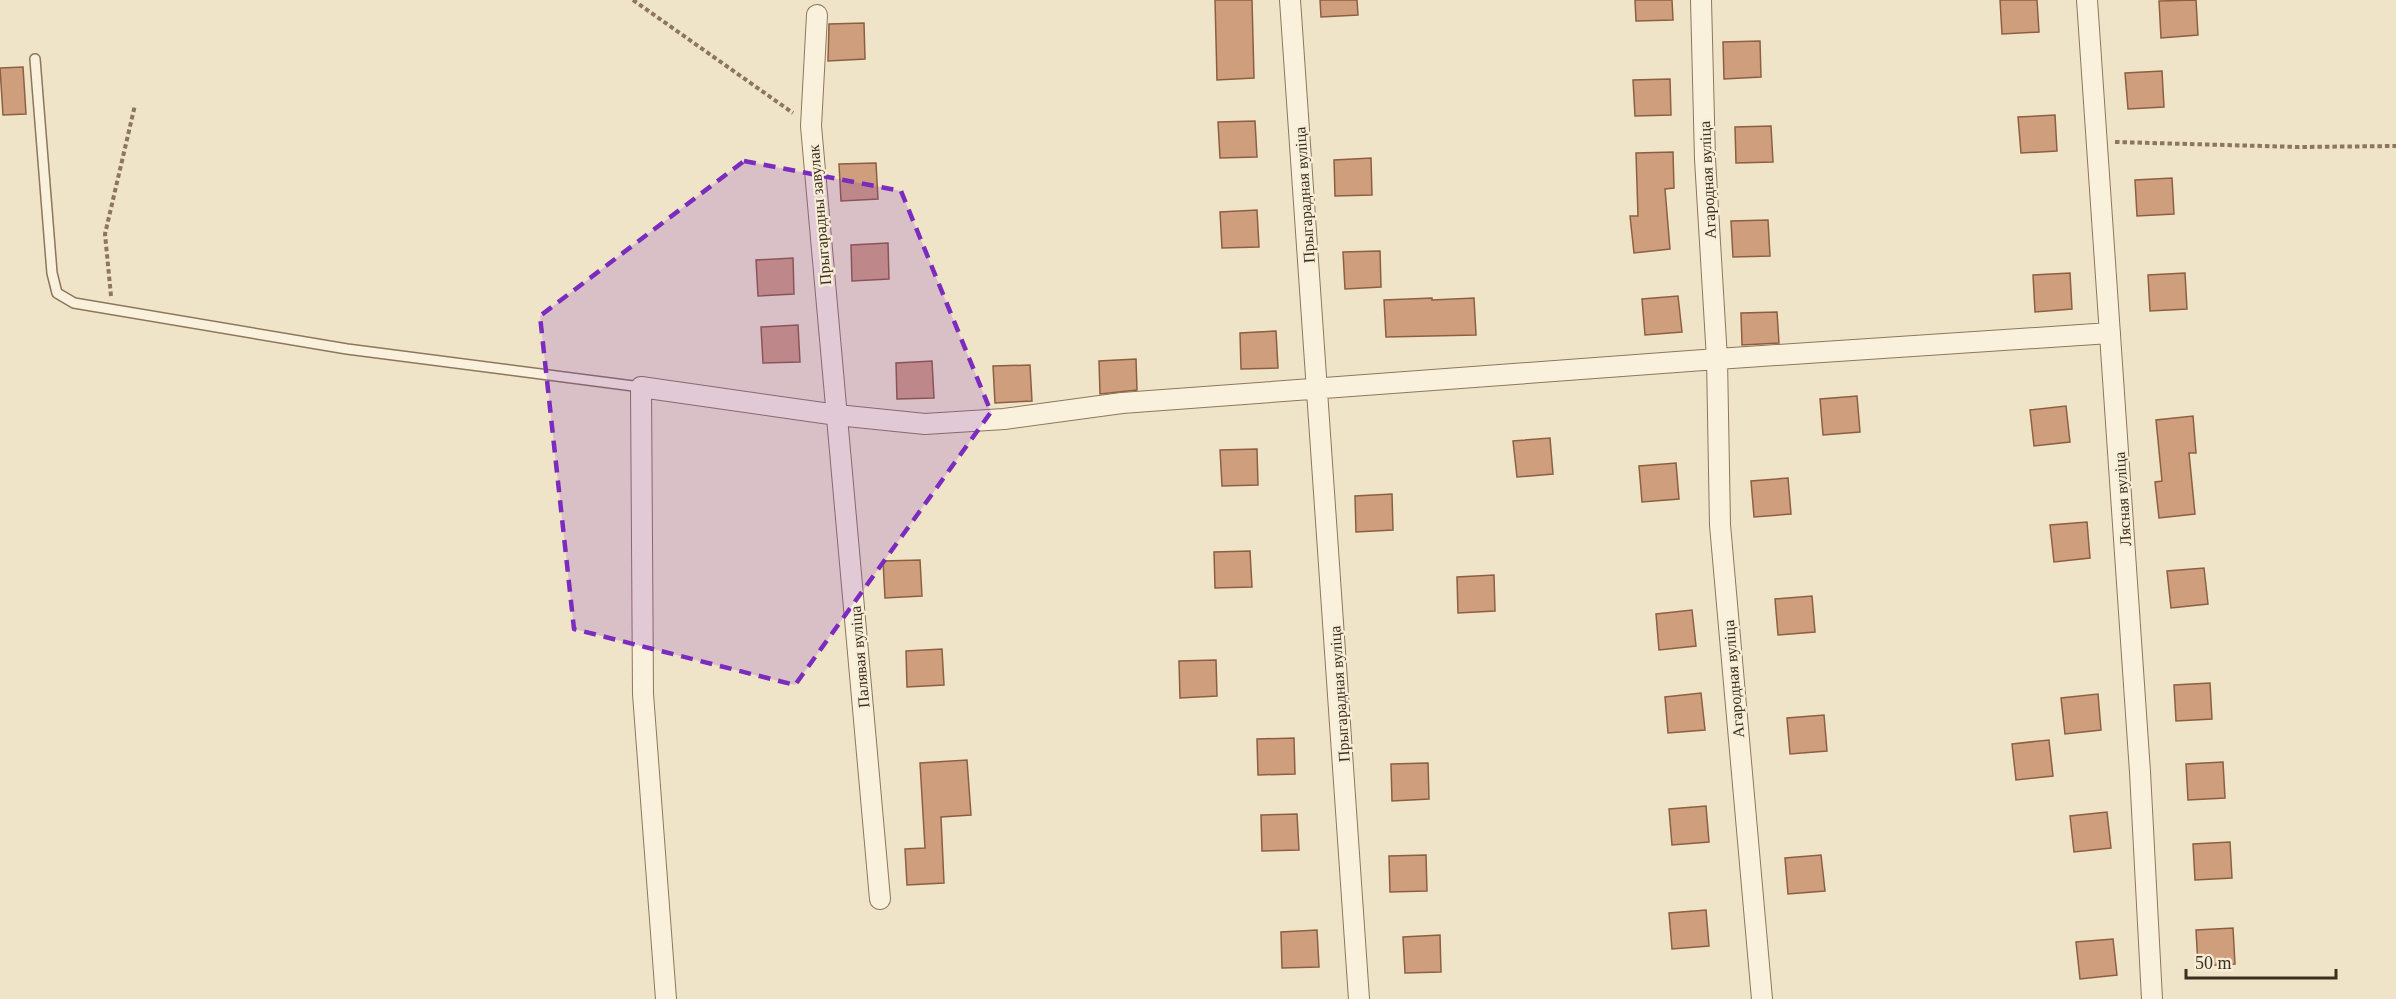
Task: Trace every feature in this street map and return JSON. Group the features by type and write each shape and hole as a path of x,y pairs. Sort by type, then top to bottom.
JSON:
{"street":[{"name":"Прыгарадная вуліца","path":"1290,0 1359,999"},
{"name":"Агародная вуліца","path":"1701,0 1705,159 1717,359 1720,525 1762,999"},
{"name":"Лясная вуліца","path":"2087,0 2140,772 2152,999"},
{"name":"Прыгарадны завулак","path":"817,15 811,126 837,416"},
{"path":"666,999 643,694 641,387 837,416 925,424 1004,419 1122,403 1717,359 2110,333"},
{"name":"Палявая вуліца","path":"837,416 880,899"}],"lane":[{"path":"35,59 52,273 57,293 74,303 347,350 641,387"}],"path":[{"path":"633,0 811,126"},
{"path":"113,309 105,234 135,105"},
{"path":"2097,142 2396,146"}],"highlighted area":[{"path":"744,161 901,191 991,412 795,685 574,629 540,316"}],"building":[{"path":"1215,0 1252,0 1254,78 1217,80"},
{"path":"1320,0 1357,0 1358,15 1321,17"},
{"path":"1635,0 1672,0 1673,20 1636,21"},
{"path":"2000,0 2037,0 2039,32 2002,34"},
{"path":"2196,0 2198,35 2161,38 2159,1"},
{"path":"864,23 865,59 828,61 829,24"},
{"path":"1760,41 1761,77 1724,79 1723,42"},
{"path":"23,67 26,114 3,115 0,68"},
{"path":"2162,71 2164,107 2128,109 2125,73"},
{"path":"1670,79 1671,115 1635,116 1633,80"},
{"path":"2055,115 2057,151 2021,153 2018,117"},
{"path":"1255,121 1257,157 1220,158 1218,122"},
{"path":"1771,126 1773,162 1736,163 1735,127"},
{"path":"1673,152 1674,188 1665,189 1670,249 1634,253 1630,216 1638,216 1636,153"},
{"path":"1371,158 1372,195 1335,196 1334,160"},
{"path":"876,163 878,199 841,201 839,164"},
{"path":"2172,178 2174,214 2137,216 2135,180"},
{"path":"1257,210 1259,247 1222,248 1220,212"},
{"path":"1768,220 1770,256 1733,257 1731,221"},
{"path":"888,243 889,279 852,281 851,245"},
{"path":"1380,251 1381,287 1345,289 1343,252"},
{"path":"793,258 794,294 758,296 756,260"},
{"path":"2070,273 2072,309 2035,312 2033,275"},
{"path":"2185,273 2187,309 2150,311 2148,275"},
{"path":"1678,296 1682,332 1645,335 1642,299"},
{"path":"1432,298 1432,300 1474,298 1476,335 1386,337 1384,300"},
{"path":"1777,312 1779,343 1742,345 1741,313"},
{"path":"798,325 800,362 763,363 761,327"},
{"path":"1276,331 1278,368 1241,369 1240,333"},
{"path":"1136,359 1137,390 1100,394 1099,361"},
{"path":"932,361 934,398 897,399 896,363"},
{"path":"1030,365 1032,401 995,403 993,366"},
{"path":"1857,396 1860,432 1823,435 1820,399"},
{"path":"2066,406 2070,442 2034,446 2030,410"},
{"path":"2193,416 2196,453 2189,453 2195,514 2159,518 2155,482 2162,481 2156,420"},
{"path":"1550,438 1553,474 1517,477 1513,441"},
{"path":"1257,449 1258,485 1222,486 1220,450"},
{"path":"1676,463 1679,499 1642,502 1639,466"},
{"path":"1788,478 1791,514 1754,517 1751,481"},
{"path":"1392,494 1393,530 1356,532 1355,496"},
{"path":"2087,522 2090,558 2054,562 2050,525"},
{"path":"1250,551 1252,587 1215,588 1214,552"},
{"path":"920,560 922,596 885,598 883,561"},
{"path":"2204,568 2208,604 2171,608 2167,571"},
{"path":"1494,575 1495,611 1458,613 1457,577"},
{"path":"1812,596 1815,632 1778,635 1775,599"},
{"path":"1692,610 1696,646 1659,650 1656,614"},
{"path":"942,649 944,685 907,687 906,651"},
{"path":"1216,660 1217,696 1180,698 1179,661"},
{"path":"2210,683 2212,719 2176,721 2174,685"},
{"path":"1701,693 1705,730 1668,733 1665,697"},
{"path":"2098,694 2101,730 2065,734 2061,698"},
{"path":"1824,715 1827,751 1790,754 1787,718"},
{"path":"1294,738 1295,774 1258,775 1257,739"},
{"path":"2049,740 2053,776 2016,780 2012,744"},
{"path":"967,760 971,815 941,817 944,883 907,885 905,849 925,848 920,763"},
{"path":"2223,762 2225,798 2188,800 2186,764"},
{"path":"1428,763 1429,799 1392,801 1391,764"},
{"path":"1706,806 1709,842 1672,845 1669,809"},
{"path":"2107,812 2111,848 2074,852 2070,816"},
{"path":"1297,814 1299,850 1262,851 1261,815"},
{"path":"2230,842 2232,878 2195,880 2193,844"},
{"path":"1426,855 1427,891 1390,892 1389,856"},
{"path":"1821,855 1825,891 1788,894 1785,858"},
{"path":"1706,910 1709,946 1672,949 1669,913"},
{"path":"2233,928 2235,964 2198,966 2196,930"},
{"path":"1317,930 1319,967 1282,968 1281,932"},
{"path":"1440,935 1441,972 1405,973 1403,937"},
{"path":"2113,939 2117,975 2080,979 2076,942"}]}
